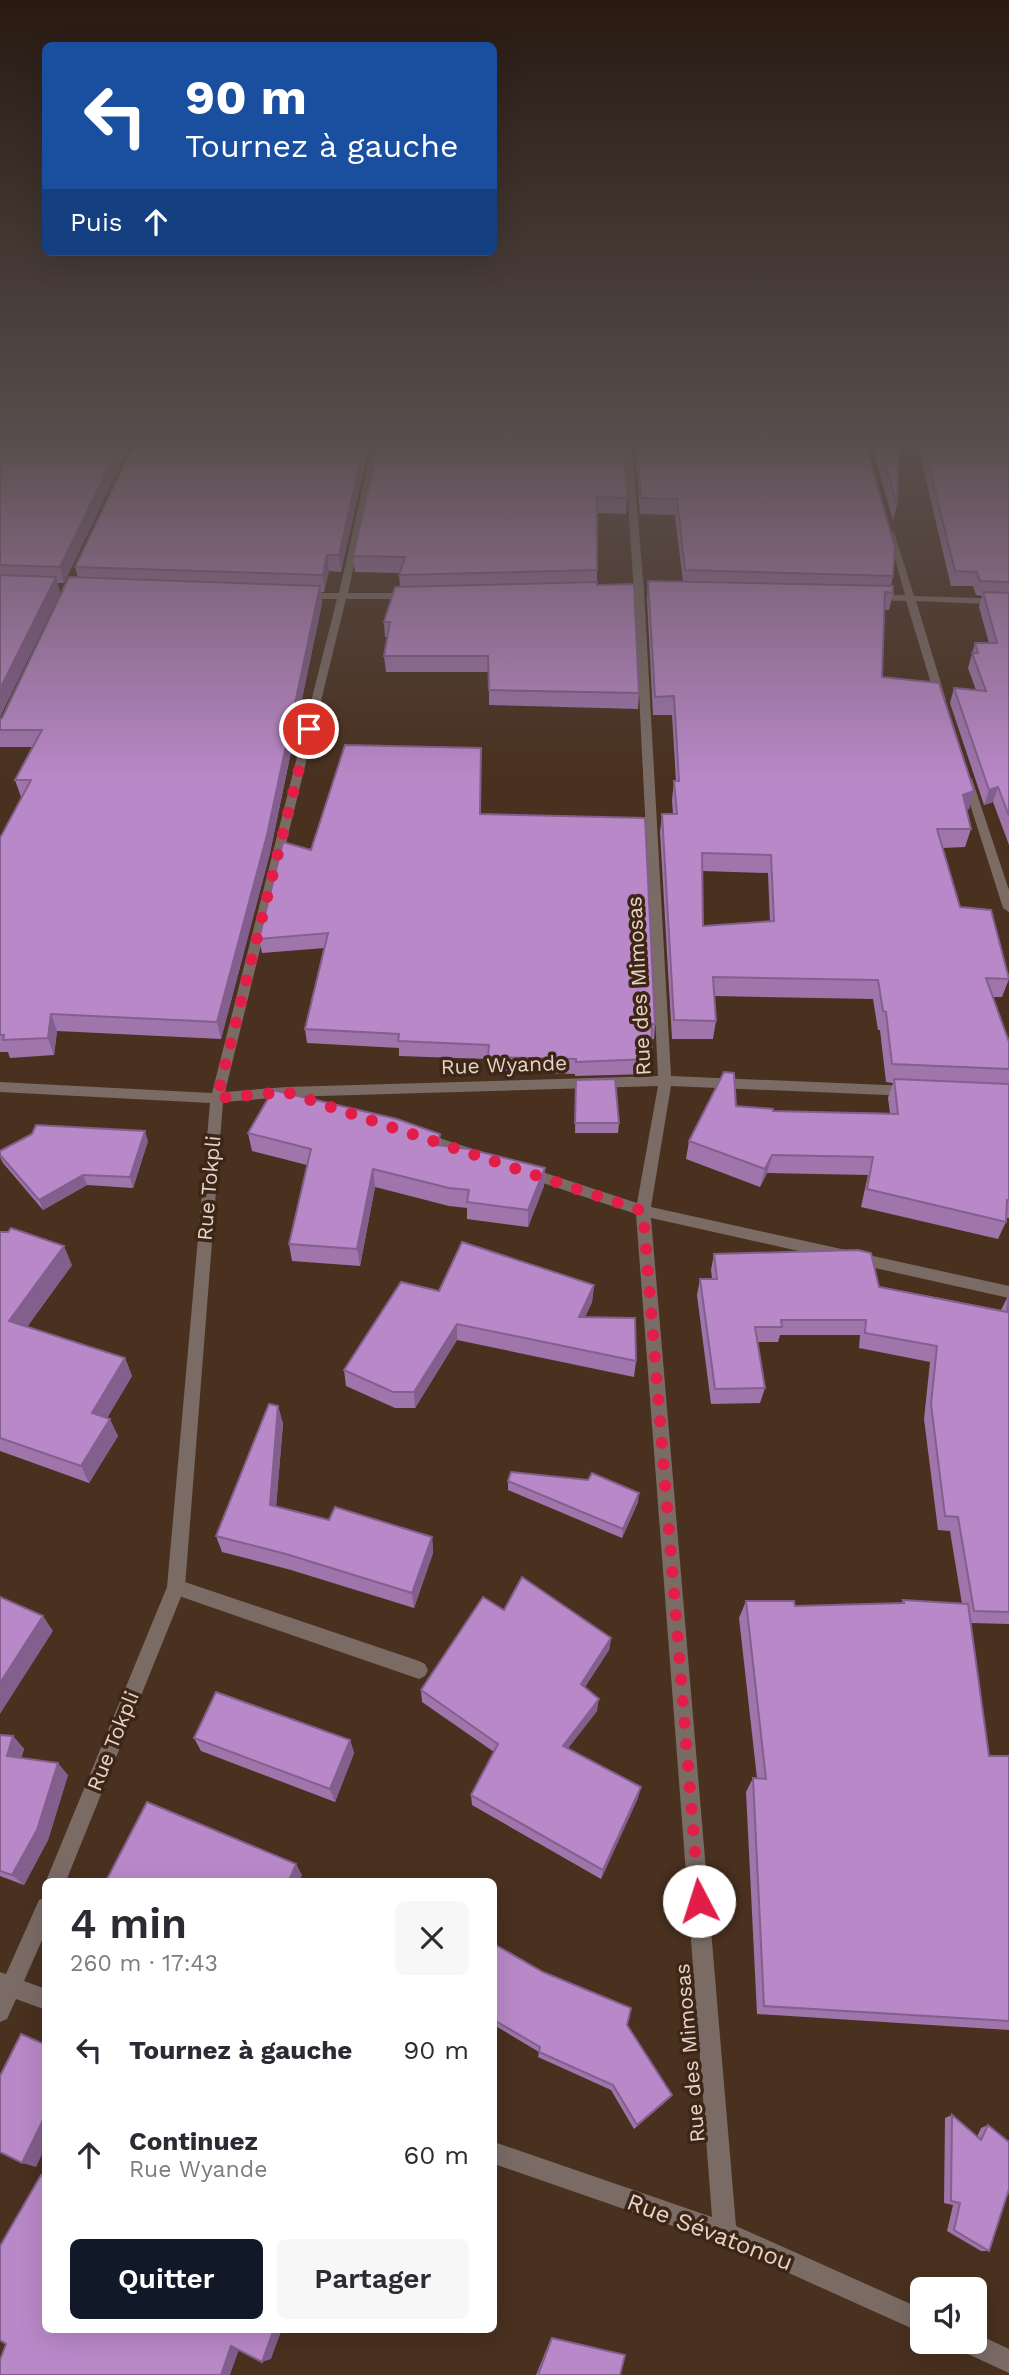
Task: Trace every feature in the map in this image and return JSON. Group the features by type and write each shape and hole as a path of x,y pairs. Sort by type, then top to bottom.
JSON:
{"street":[{"name":"Rue Tokpli","path":"57,1878 176,1587 217,1098 351,557"},
{"name":"Rue des Mimosas","path":"636,557 665,1081 643,1211 725,2232"},
{"path":"897,557 946,714"},
{"path":"288,595 342,598 423,596"},
{"path":"868,597 1009,603"},
{"path":"963,766 1009,908"},
{"name":"Rue Wyande","path":"0,1087 217,1098 286,1092 665,1081 926,1091"},
{"path":"286,1092 326,1105"},
{"path":"405,1132 485,1158"},
{"path":"511,1167 643,1211 1009,1292"},
{"path":"176,1587 419,1670"},
{"path":"0,2012 6,1986 42,1915"},
{"path":"6,1986 42,1999"},
{"name":"Rue Sévatonou","path":"497,2154 725,2232 910,2316"},
{"path":"987,2351 1009,2361"}],"building":[{"path":"0,557 65,557 60,567 0,565"},
{"path":"80,557 327,557 323,575 75,567"},
{"path":"396,557 597,557 597,570 399,575 405,557"},
{"path":"684,557 894,557 893,576 685,570"},
{"path":"951,557 1009,557 1009,582 980,581 977,572 955,571"},
{"path":"0,575 56,577 0,689"},
{"path":"69,577 320,586 267,835 217,1022 51,1014 48,1038 3,1040 4,1035 0,1035 0,838 31,780 15,780 42,730 0,730 0,719"},
{"path":"648,581 893,586 893,593 885,592 882,677 939,683 974,791 963,795 971,829 937,829 960,907 991,910 1009,979 986,978 1009,1042 1009,1069 892,1064 886,1012 883,1011 878,980 713,977 716,1021 674,1020 662,814 677,814 674,781 679,781 674,696 655,697","holes":["702,853 771,855 774,921 703,926"]},
{"path":"597,582 597,585 634,584 639,693 489,690 488,656 384,656 390,622 384,622 395,587"},
{"path":"983,592 1009,593 1009,816 998,787 989,790 954,688 986,691 972,653 978,653 975,643 997,643"},
{"path":"345,745 481,748 480,814 645,818 655,1024 652,1024 651,1059 576,1062 576,1059 488,1057 489,1045 398,1041 399,1034 305,1029 328,933 259,939 283,842 311,850"},
{"path":"724,1072 734,1073 736,1106 773,1111 898,1114 894,1079 1009,1084 1009,1200 1006,1222 867,1189 873,1157 772,1155 765,1169 689,1141"},
{"path":"615,1079 619,1123 575,1123 576,1080"},
{"path":"273,1090 397,1119 440,1134 436,1145 469,1149 545,1168 528,1210 467,1202 469,1190 449,1188 373,1169 357,1249 289,1244 311,1149 248,1133"},
{"path":"36,1125 145,1131 130,1177 83,1175 39,1200 0,1155 0,1151 32,1134"},
{"path":"11,1228 64,1246 9,1321 125,1358 92,1413 110,1419 81,1466 0,1438 0,1232 8,1232"},
{"path":"462,1242 594,1285 579,1317 635,1318 636,1361 457,1324 414,1392 393,1392 344,1370 401,1282 439,1291"},
{"path":"858,1250 871,1253 879,1287 1007,1312 1009,1294 1009,1612 974,1611 958,1517 945,1516 931,1404 937,1346 865,1333 866,1320 781,1320 782,1327 755,1327 765,1388 715,1389 700,1279 717,1279 714,1254"},
{"path":"269,1404 278,1406 270,1505 329,1520 335,1507 432,1537 412,1593 286,1554 216,1536"},
{"path":"511,1472 588,1480 592,1473 639,1493 623,1529 508,1481"},
{"path":"522,1577 611,1638 581,1684 599,1699 563,1746 641,1787 603,1870 471,1795 498,1744 421,1690 483,1597 504,1610"},
{"path":"0,1597 43,1616 0,1683"},
{"path":"903,1600 968,1604 989,1756 1009,1756 1009,2021 764,2006 753,1778 766,1779 746,1601 794,1601 795,1606 904,1603"},
{"path":"216,1692 350,1740 330,1789 194,1738"},
{"path":"0,1735 13,1736 7,1756 58,1763 37,1830 12,1875 0,1871"},
{"path":"147,1802 296,1864 290,1878 108,1878"},
{"path":"497,1946 543,1972 631,2008 627,2025 672,2095 637,2125 613,2085 539,2052 540,2047 497,2022"},
{"path":"21,2034 42,2043 42,2122 22,2163 0,2152 0,2076"},
{"path":"952,2115 981,2140 988,2125 1009,2142 1009,2189 989,2251 954,2230 960,2203 951,2201"},
{"path":"41,2175 42,2333 273,2333 262,2362 231,2346 221,2375 0,2375 0,2360 6,2344 0,2340 0,2246"},
{"path":"552,2338 625,2355 620,2375 538,2375"}],"route":[{"path":"309,729 217,1098 286,1092 643,1211 699,1901"}]}
